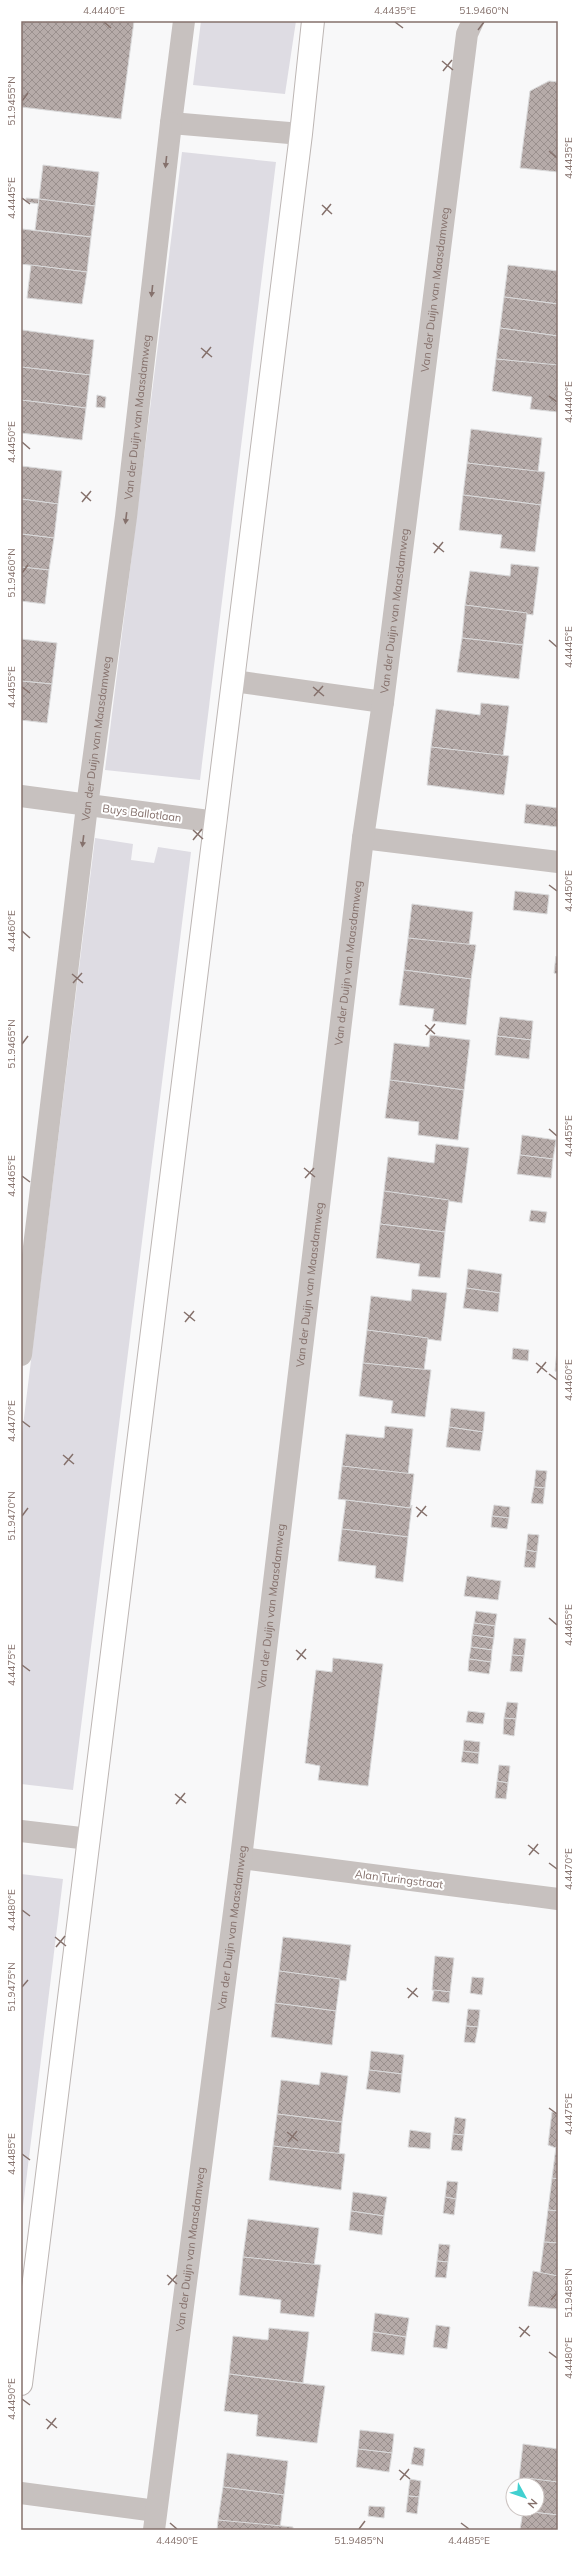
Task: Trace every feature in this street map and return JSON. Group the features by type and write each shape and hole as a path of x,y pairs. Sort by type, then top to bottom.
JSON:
{"street":[{"name":"Van der Duijn van Maasdamweg","path":"21,1355 87,806 126,516 170,123 184,21"},
{"path":"21,2384 234,681 310,59 313,21"},
{"path":"310,59 319,21"},
{"name":"Van der Duijn van Maasdamweg","path":"21,2493 155,2521 241,1858 363,838 383,702 467,34 473,21"},
{"path":"170,123 301,134"},
{"name":"Van der Duijn van Maasdamweg","path":"234,681 383,702"},
{"name":"Buys Ballotlaan","path":"21,796 216,822"},
{"path":"363,838 558,862"},
{"path":"21,1830 89,1839"},
{"name":"Alan Turingstraat","path":"241,1858 558,1900"}],"shaded area":[{"path":"201,21 296,21 285,94 193,85"},
{"path":"182,152 276,162 200,780 105,770"},
{"path":"95,838 133,844 131,860 154,863 158,847 191,852 73,1790 21,1784 21,1442"},
{"path":"21,1874 63,1879 21,2223"}],"building":[{"path":"21,21 134,21 121,119 21,107"},
{"path":"549,81 558,82 558,172 520,168 530,91"},
{"path":"43,165 99,172 95,206 39,199"},
{"path":"26,198 39,199 39,204 26,202"},
{"path":"39,199 95,206 91,237 35,230"},
{"path":"22,229 91,237 87,272 21,264"},
{"path":"31,265 87,272 82,304 27,298"},
{"path":"508,265 558,271 558,304 504,297"},
{"path":"504,297 558,304 558,336 500,328"},
{"path":"500,328 558,336 557,366 496,359"},
{"path":"22,330 94,340 90,375 21,367"},
{"path":"496,359 558,365 558,412 530,409 532,397 492,391"},
{"path":"21,367 90,375 86,408 21,400"},
{"path":"97,395 106,397 105,408 96,407"},
{"path":"21,400 86,408 82,440 21,433"},
{"path":"471,429 542,438 538,472 467,463"},
{"path":"467,463 545,472 541,505 463,495"},
{"path":"21,466 62,471 58,504 21,499"},
{"path":"463,495 541,505 535,552 500,548 502,535 459,530"},
{"path":"21,499 58,504 54,538 21,534"},
{"path":"21,534 54,538 49,570 21,567"},
{"path":"511,564 539,567 533,615 465,605 470,571 510,576"},
{"path":"21,567 49,570 45,604 21,601"},
{"path":"465,605 527,613 523,645 462,638"},
{"path":"462,638 523,645 519,679 457,672"},
{"path":"21,639 57,643 52,684 21,681"},
{"path":"21,681 52,684 47,723 21,720"},
{"path":"481,703 509,706 503,756 431,747 436,709 480,715"},
{"path":"431,747 509,756 504,795 427,785"},
{"path":"526,804 558,808 558,827 524,823"},
{"path":"515,891 549,895 547,914 513,910"},
{"path":"412,904 473,912 469,946 408,938"},
{"path":"408,938 476,945 471,979 404,970"},
{"path":"556,956 558,957 558,974 554,973"},
{"path":"404,970 471,979 466,1025 432,1021 434,1009 399,1005"},
{"path":"500,1017 533,1021 531,1040 497,1036"},
{"path":"430,1035 470,1040 464,1090 390,1080 394,1043 429,1047"},
{"path":"497,1036 531,1040 529,1059 495,1055"},
{"path":"390,1080 464,1090 458,1140 418,1135 419,1122 385,1118"},
{"path":"522,1135 556,1140 553,1159 520,1155"},
{"path":"436,1144 469,1148 462,1203 384,1191 388,1157 434,1163"},
{"path":"520,1155 553,1159 551,1178 517,1174"},
{"path":"384,1191 449,1200 445,1232 380,1224"},
{"path":"531,1210 547,1212 545,1223 529,1221"},
{"path":"380,1224 445,1232 440,1278 418,1276 420,1264 376,1258"},
{"path":"468,1269 502,1274 500,1293 466,1288"},
{"path":"466,1288 500,1293 498,1312 463,1308"},
{"path":"412,1289 447,1293 441,1341 367,1330 371,1296 411,1301"},
{"path":"367,1330 428,1338 424,1370 363,1363"},
{"path":"513,1348 529,1350 528,1361 512,1359"},
{"path":"558,1350 558,1372 555,1371"},
{"path":"363,1363 431,1370 425,1417 391,1413 393,1401 359,1396"},
{"path":"451,1408 485,1412 483,1432 449,1427"},
{"path":"385,1426 413,1429 408,1475 342,1466 346,1434 384,1438"},
{"path":"449,1427 483,1432 480,1451 446,1447"},
{"path":"342,1466 414,1474 410,1508 338,1499"},
{"path":"536,1470 547,1471 545,1488 534,1487"},
{"path":"534,1487 545,1488 543,1504 531,1503"},
{"path":"346,1500 410,1508 412,1505 408,1537 342,1529"},
{"path":"494,1505 510,1507 509,1518 492,1516"},
{"path":"492,1516 509,1518 507,1529 491,1527"},
{"path":"342,1529 408,1537 403,1582 375,1578 376,1566 338,1561"},
{"path":"528,1534 539,1535 537,1552 526,1550"},
{"path":"526,1550 537,1552 535,1568 524,1567"},
{"path":"467,1576 501,1581 498,1600 464,1596"},
{"path":"476,1611 497,1614 495,1626 474,1623"},
{"path":"474,1623 495,1626 494,1638 472,1635"},
{"path":"472,1635 494,1638 492,1650 471,1647"},
{"path":"514,1638 526,1639 524,1656 512,1655"},
{"path":"471,1647 492,1650 491,1662 469,1659"},
{"path":"512,1655 524,1656 522,1672 510,1671"},
{"path":"333,1658 383,1664 368,1786 318,1780 320,1766 305,1763 316,1670 332,1672"},
{"path":"469,1659 491,1662 489,1674 468,1671"},
{"path":"507,1702 518,1703 516,1719 504,1718"},
{"path":"468,1711 485,1713 483,1724 466,1722"},
{"path":"504,1718 516,1719 514,1736 503,1734"},
{"path":"464,1740 480,1742 479,1753 463,1751"},
{"path":"463,1751 479,1753 478,1764 461,1762"},
{"path":"499,1765 510,1766 508,1783 497,1781"},
{"path":"497,1781 508,1783 506,1799 495,1798"},
{"path":"283,1937 351,1945 346,1981 279,1971"},
{"path":"435,1956 454,1958 450,1992 432,1990"},
{"path":"279,1971 340,1979 336,2011 275,2003"},
{"path":"472,1977 484,1978 482,1995 470,1993"},
{"path":"434,1990 450,1992 449,2003 432,2001"},
{"path":"275,2003 336,2011 332,2045 271,2037"},
{"path":"468,2009 480,2010 478,2027 466,2026"},
{"path":"466,2026 478,2027 475,2043 464,2042"},
{"path":"371,2051 404,2055 402,2074 369,2070"},
{"path":"369,2070 402,2074 400,2093 366,2089"},
{"path":"321,2072 348,2076 342,2122 277,2114 281,2080 319,2085"},
{"path":"552,2112 558,2113 558,2147 556,2148 548,2145"},
{"path":"277,2114 342,2122 339,2155 273,2146"},
{"path":"455,2117 466,2119 464,2135 453,2134"},
{"path":"410,2130 431,2133 430,2149 408,2147"},
{"path":"453,2134 464,2135 462,2151 451,2150"},
{"path":"273,2146 345,2154 341,2190 269,2180"},
{"path":"556,2147 558,2147 558,2179 552,2178"},
{"path":"552,2178 558,2179 558,2211 548,2210"},
{"path":"447,2181 458,2182 456,2199 445,2197"},
{"path":"353,2192 387,2197 384,2216 351,2211"},
{"path":"445,2197 456,2199 454,2215 443,2213"},
{"path":"548,2210 558,2211 558,2243 544,2242"},
{"path":"351,2211 384,2216 382,2235 349,2230"},
{"path":"248,2219 319,2228 314,2266 243,2257"},
{"path":"544,2242 558,2243 558,2276 540,2273"},
{"path":"439,2244 450,2245 448,2262 437,2261"},
{"path":"243,2257 321,2265 314,2317 280,2313 281,2300 239,2295"},
{"path":"437,2261 448,2262 446,2278 435,2277"},
{"path":"533,2271 558,2276 558,2309 528,2306"},
{"path":"375,2313 409,2318 406,2337 373,2332"},
{"path":"436,2325 450,2327 447,2349 433,2347"},
{"path":"269,2328 309,2332 303,2383 229,2374 233,2336 268,2340"},
{"path":"373,2332 406,2337 404,2355 371,2351"},
{"path":"229,2374 325,2386 317,2443 256,2436 258,2415 224,2411"},
{"path":"360,2430 394,2434 392,2453 358,2449"},
{"path":"523,2444 558,2449 558,2482 545,2481 545,2477 519,2477"},
{"path":"414,2447 425,2449 423,2466 411,2464"},
{"path":"358,2449 392,2453 389,2472 356,2467"},
{"path":"227,2453 288,2461 284,2495 223,2487"},
{"path":"410,2479 421,2481 419,2497 408,2496"},
{"path":"545,2480 558,2482 558,2515 545,2514"},
{"path":"223,2487 284,2495 280,2528 218,2520"},
{"path":"408,2496 419,2497 417,2514 406,2512"},
{"path":"369,2506 385,2507 384,2518 368,2516"},
{"path":"545,2514 558,2515 558,2530 520,2530 522,2517 545,2517"},
{"path":"218,2520 293,2527 293,2529 217,2530"}]}
